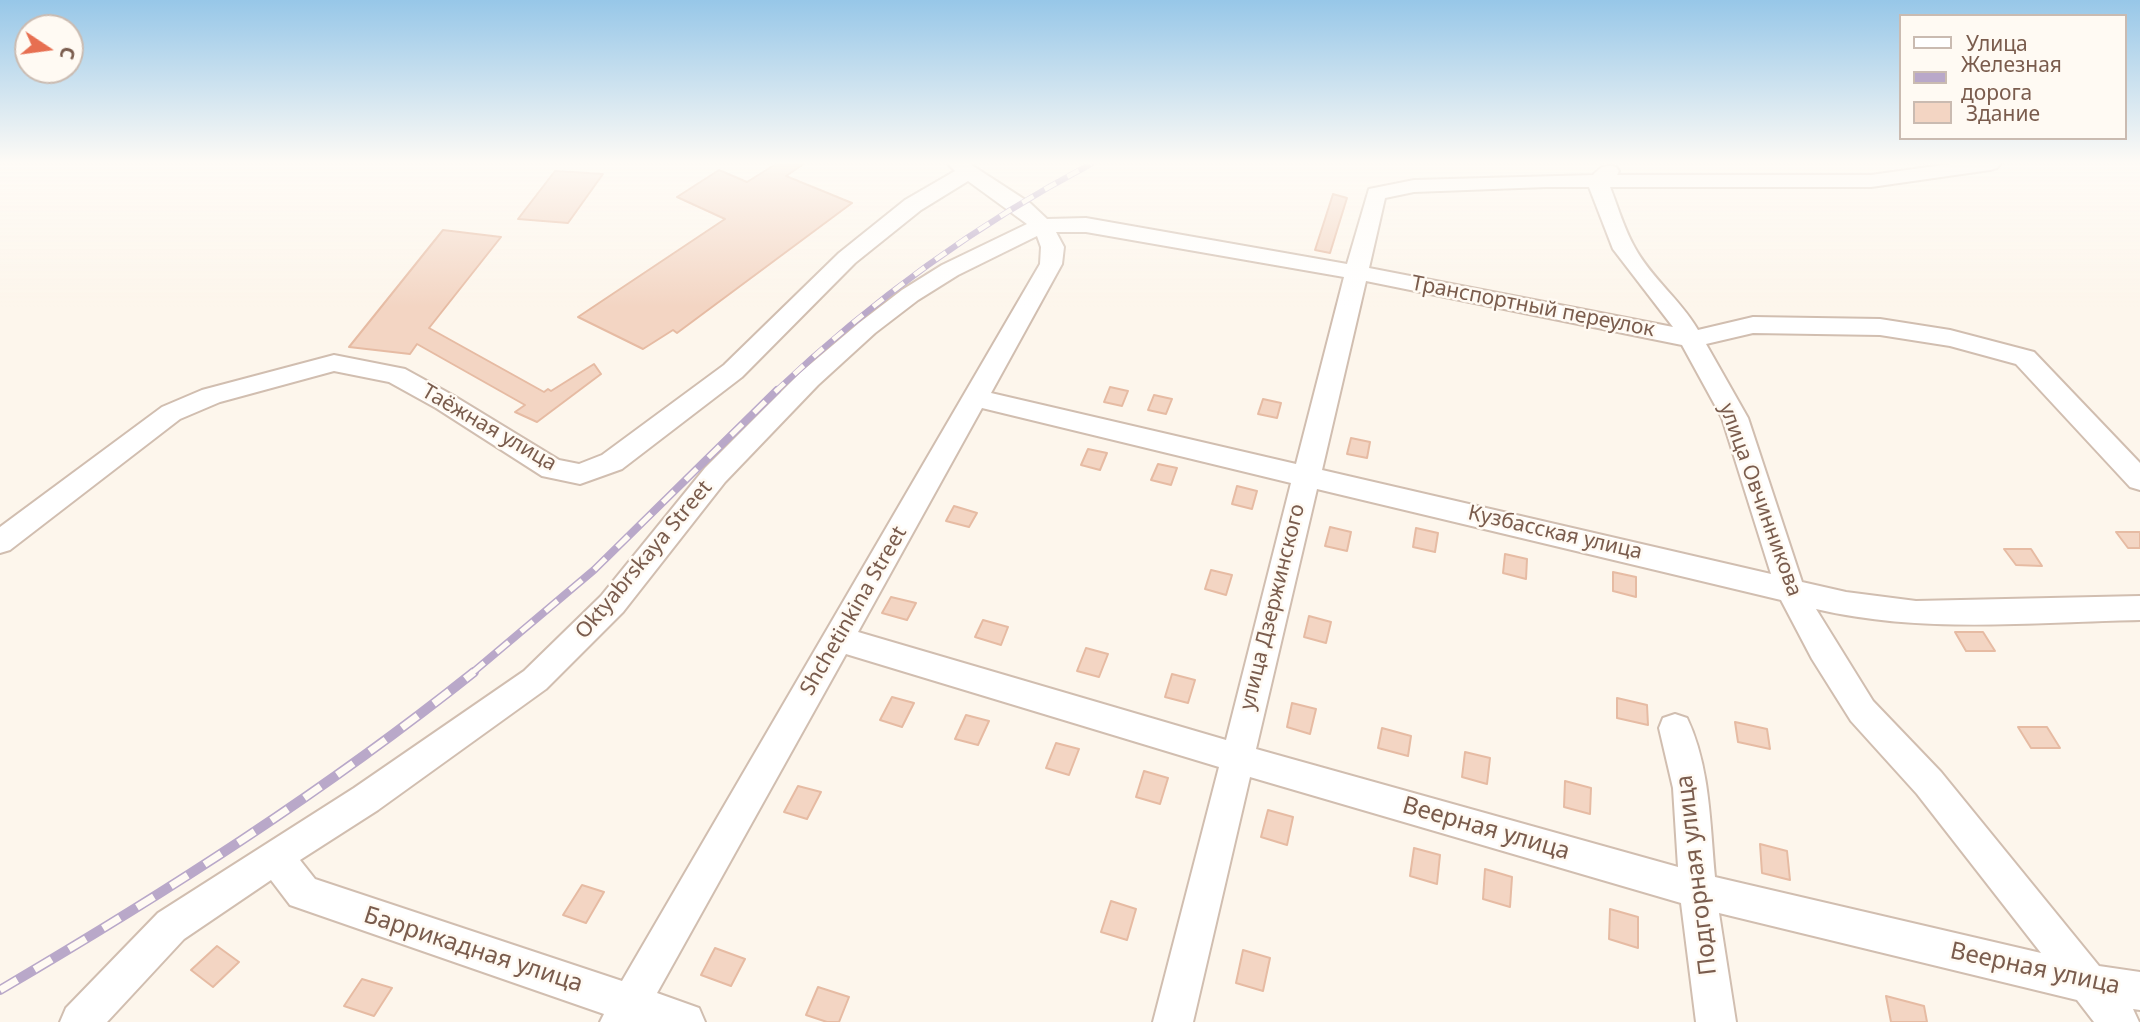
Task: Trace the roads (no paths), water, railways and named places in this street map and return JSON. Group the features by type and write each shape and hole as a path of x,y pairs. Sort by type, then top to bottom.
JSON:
{"street":[{"name":"Таёжная улица","path":"0,542 171,413 211,396 334,363 396,375 445,402 552,469 580,474 612,462 733,371 847,258 905,212"},
{"name":"Shchetinkina Street","path":"626,1012 1051,264 1053,244 1025,212"},
{"name":"улица Дзержинского","path":"1173,1022 1371,212"},
{"name":"улица Овчинникова","path":"1615,212 1624,250 1648,284 1678,315 1735,418 1790,589 1823,650 1862,711 1929,783 2119,1022"},
{"name":"Транспортный переулок","path":"1040,226 1086,225 1356,272 1692,339 1753,324 1880,327 1950,338 2025,358 2140,480"},
{"name":"Oktyabrskaya Street","path":"80,1022 171,926 366,799 534,680 580,639 612,604 715,475 809,379 867,328 910,295 950,270 1040,226"},
{"name":"Кузбасская улица","path":"976,398 1846,604 1916,613 2140,608"},
{"name":"Веерная улица","path":"838,639 1237,758 1698,890 2090,984 2140,991"},
{"name":"Подгорная улица","path":"1675,728 1690,788 1698,890 1716,1022"},
{"name":"Баррикадная улица","path":"276,858 303,893 626,1012 685,1022"}],"railway":[{"path":"775,392 886,296 1008,212"},
{"path":"472,673 594,570 777,390"},
{"path":"0,990 243,839 360,758 474,672"}]}
